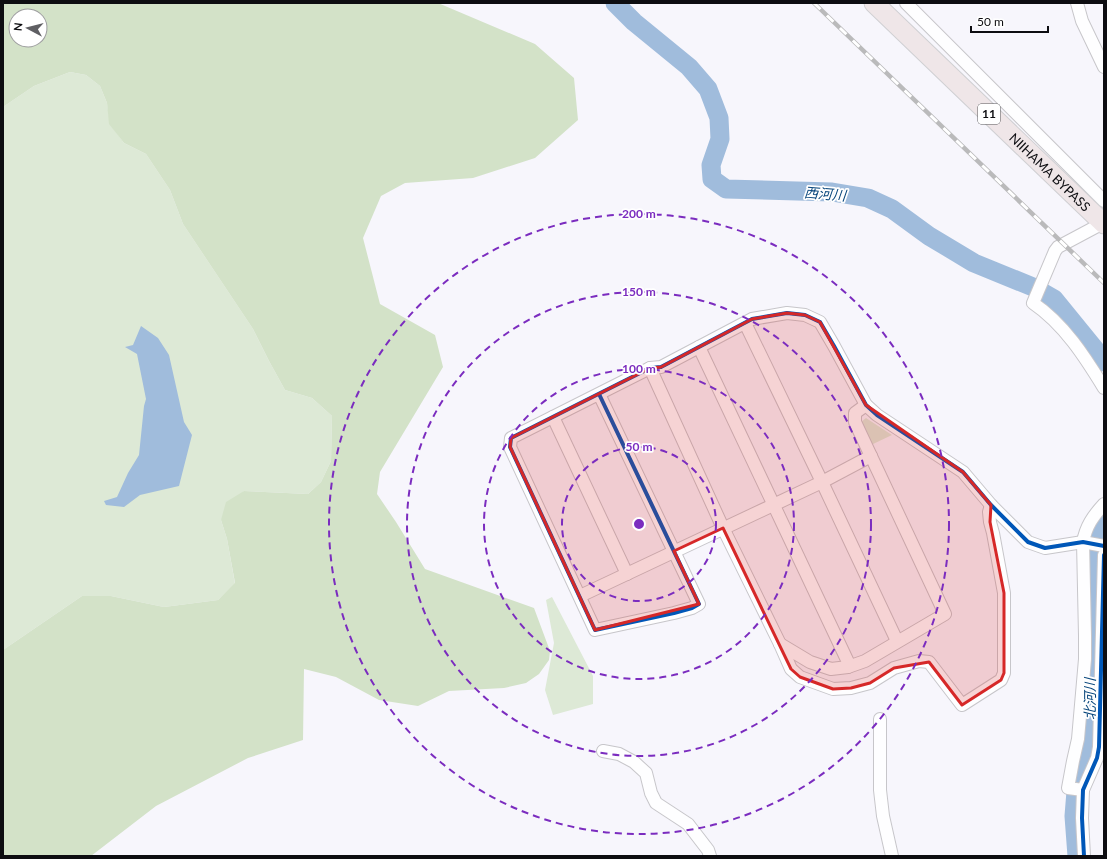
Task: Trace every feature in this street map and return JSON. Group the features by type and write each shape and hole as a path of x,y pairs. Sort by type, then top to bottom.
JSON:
{"highway":[{"name":"NIIHAMA BYPASS","path":"874,3 1104,224"}],"street":[{"path":"906,3 1104,201"},
{"path":"1077,3 1082,21 1103,61"},
{"path":"1104,224 1058,247 1033,303 1066,333 1104,388"},
{"path":"599,394 699,604 692,608 596,630 510,448 512,438 650,368 661,367 752,319 787,313 805,315 820,322 866,406 962,472 991,505 1028,542 1045,548 1085,543 1104,549 1099,748 1097,758 1078,790 1082,818 1084,856"},
{"path":"745,323 897,641"},
{"path":"699,347 848,662 848,667"},
{"path":"650,368 791,669 800,677 833,689 851,688 870,683 894,668 919,661 929,662 962,705 1001,680 1004,673 1004,593 990,522 989,512 991,505"},
{"path":"780,644 810,662 831,669 848,667 865,661 945,614 855,422 855,413 866,406"},
{"path":"553,417 627,574"},
{"path":"580,596 822,482 871,456"},
{"path":"1078,790 1068,788 1078,739 1085,659 1084,535 1092,518 1104,504"},
{"path":"880,719 880,790 883,816 892,856"},
{"path":"603,751 618,754 634,762 646,773 651,792 656,803 688,824 708,850 710,856"}],"highlighted area":[{"path":"787,313 805,315 820,322 866,405 963,472 991,505 990,522 1004,593 1004,673 1001,680 962,705 929,662 894,668 870,683 851,688 833,689 800,677 791,669 723,528 674,551 699,604 595,630 510,447 511,438 650,368 661,367 752,319"}],"green space":[{"path":"3,3 438,3 535,44 574,78 578,120 535,158 473,178 405,183 381,196 363,238 380,304 435,335 443,367 380,472 377,494 425,569 534,608 550,651 549,660 539,674 526,683 504,688 449,691 418,706 379,700 336,677 304,669 303,740 248,758 156,806 91,856 3,856 3,650 82,596 111,596 164,607 218,600 235,583 227,539 221,520 226,502 244,491 308,494 321,482 331,461 332,416 312,398 285,390 253,329 183,224 170,190 146,154 124,143 109,124 107,103 100,86 86,75 70,72 34,86 3,107"},
{"path":"70,72 86,75 100,86 107,103 110,124 124,143 146,154 170,190 183,224 253,329 285,390 312,398 332,416 331,461 321,482 308,494 244,491 221,520 227,539 235,584 218,600 164,607 111,596 82,596 3,650 3,107 34,86"},
{"path":"866,418 892,435 871,445 861,422"},
{"path":"552,597 593,676 593,704 553,715 545,690 554,643 546,600"}],"water":[{"path":"141,326 158,338 169,355 184,422 192,435 179,486 140,495 124,507 106,505 104,501 117,497 128,473 139,455 146,399 137,354 125,347 133,345"}],"waterway":[{"name":"西河川","path":"615,3 634,22 689,67 708,89 719,118 720,139 711,165 712,179 726,189 832,192 868,198 892,209 929,236 974,263 1033,287 1054,299 1104,362"},
{"name":"北河川","path":"1077,856 1074,816 1077,779 1086,750 1091,721 1090,671 1095,575 1092,553 1099,530 1104,520"}],"railway":[{"path":"814,3 1104,283"}],"cycle path":[{"path":"599,394 699,604 692,608 674,613 595,630 510,447 511,438 650,368 661,367 752,319 787,313 805,315 820,322 866,405 877,415 963,472 991,505 1028,542 1045,548 1083,542 1104,546"},
{"path":"1084,856 1082,818 1083,790 1097,758 1099,747 1104,555"}]}
